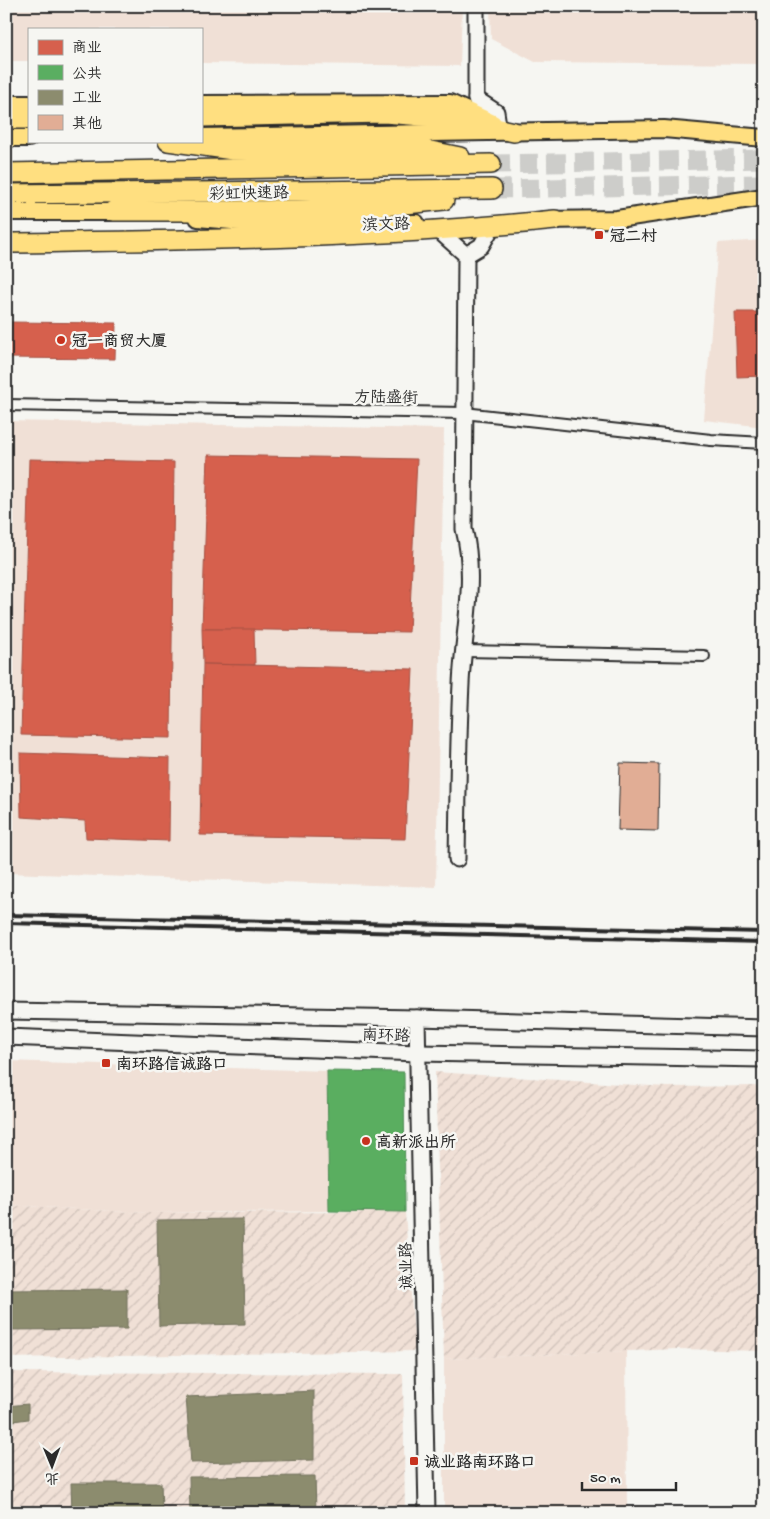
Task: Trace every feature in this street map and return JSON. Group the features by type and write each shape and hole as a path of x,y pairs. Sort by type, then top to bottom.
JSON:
{"highway":[{"path":"202,117 384,113 449,118 506,129"},
{"path":"6,120 28,119"},
{"name":"彩虹快速路","path":"6,173 491,164 421,149 233,150 175,142"},
{"name":"彩虹快速路","path":"6,194 492,190 448,200 387,207 270,211 113,211"},
{"path":"6,243 248,239 492,227 555,220"}],"main road":[{"path":"476,6 476,99"},
{"path":"456,106 476,99"},
{"path":"476,99 496,112 506,129"},
{"path":"202,104 450,103 506,129"},
{"path":"6,104 28,104"},
{"path":"202,137 506,129 664,129 764,138"},
{"path":"6,138 28,138"},
{"name":"滨文路","path":"6,212 113,211 276,225 617,219 764,197"},
{"path":"466,254 481,246 492,227"},
{"path":"438,230 466,254"},
{"path":"457,859 461,683 468,606 469,548 464,529 466,254"},
{"name":"南环路","path":"6,1011 417,1018 764,1028"},
{"name":"诚业路","path":"417,1018 427,1513"},
{"name":"南环路","path":"6,1036 418,1053 764,1059"}],"street":[{"name":"方陆盛街","path":"6,405 464,413 711,440 764,443"},
{"path":"464,651 704,656"}],"shaded area":[{"path":"6,6 462,6 460,66 202,63 202,28 28,28 28,61 6,61"},
{"path":"490,6 764,6 764,64 535,62 491,39"},
{"path":"764,240 764,427 704,420 718,243"},
{"path":"6,421 444,429 436,887 6,873"},
{"path":"6,1061 327,1071 329,1211 147,1213 6,1205"},
{"path":"435,1072 666,1087 764,1086 764,1351 677,1349 444,1359"},
{"path":"6,1205 147,1213 405,1212 415,1351 6,1358"},
{"path":"626,1351 627,1513 444,1513 444,1359"},
{"path":"6,1372 403,1374 405,1513 6,1513"}],"building: 商业":[{"path":"735,312 764,312 764,376 737,377"},
{"name":"冠一商贸大厦","path":"6,322 116,323 115,359 6,358"},
{"path":"208,455 417,459 409,632 202,629"},
{"path":"29,459 174,462 171,738 21,735"},
{"path":"202,629 254,629 255,665 203,664"},
{"path":"203,664 413,669 405,839 200,835"},
{"path":"20,753 170,758 169,841 86,838 85,821 21,817"}],"building: 公共":[{"name":"高新派出所","path":"327,1071 404,1072 405,1212 329,1211"}],"building: 工业":[{"path":"243,1219 245,1324 159,1326 157,1220"},
{"path":"127,1289 127,1329 7,1330 6,1290"},
{"path":"314,1391 314,1460 191,1463 186,1397"},
{"path":"28,1404 28,1419 6,1422 6,1406"},
{"path":"315,1476 316,1513 190,1513 189,1477"},
{"path":"71,1483 161,1483 162,1513 72,1513"},
{"path":"401,1511 401,1513 346,1512"}],"building: 其他":[{"path":"620,763 659,764 658,831 618,830"},
{"path":"763,806 764,858 762,858"}],"tunnel":[{"path":"491,164 764,159"},
{"path":"492,189 764,184"}],"railway":[{"path":"6,915 764,932"},
{"path":"6,923 764,942"}],"place":[{"name":"冠二村","path":"599,235"},
{"name":"冠一商贸大厦","path":"61,340"},
{"name":"南环路信诚路口","path":"106,1063"},
{"name":"高新派出所","path":"366,1141"},
{"name":"诚业路南环路口","path":"414,1461"}]}
